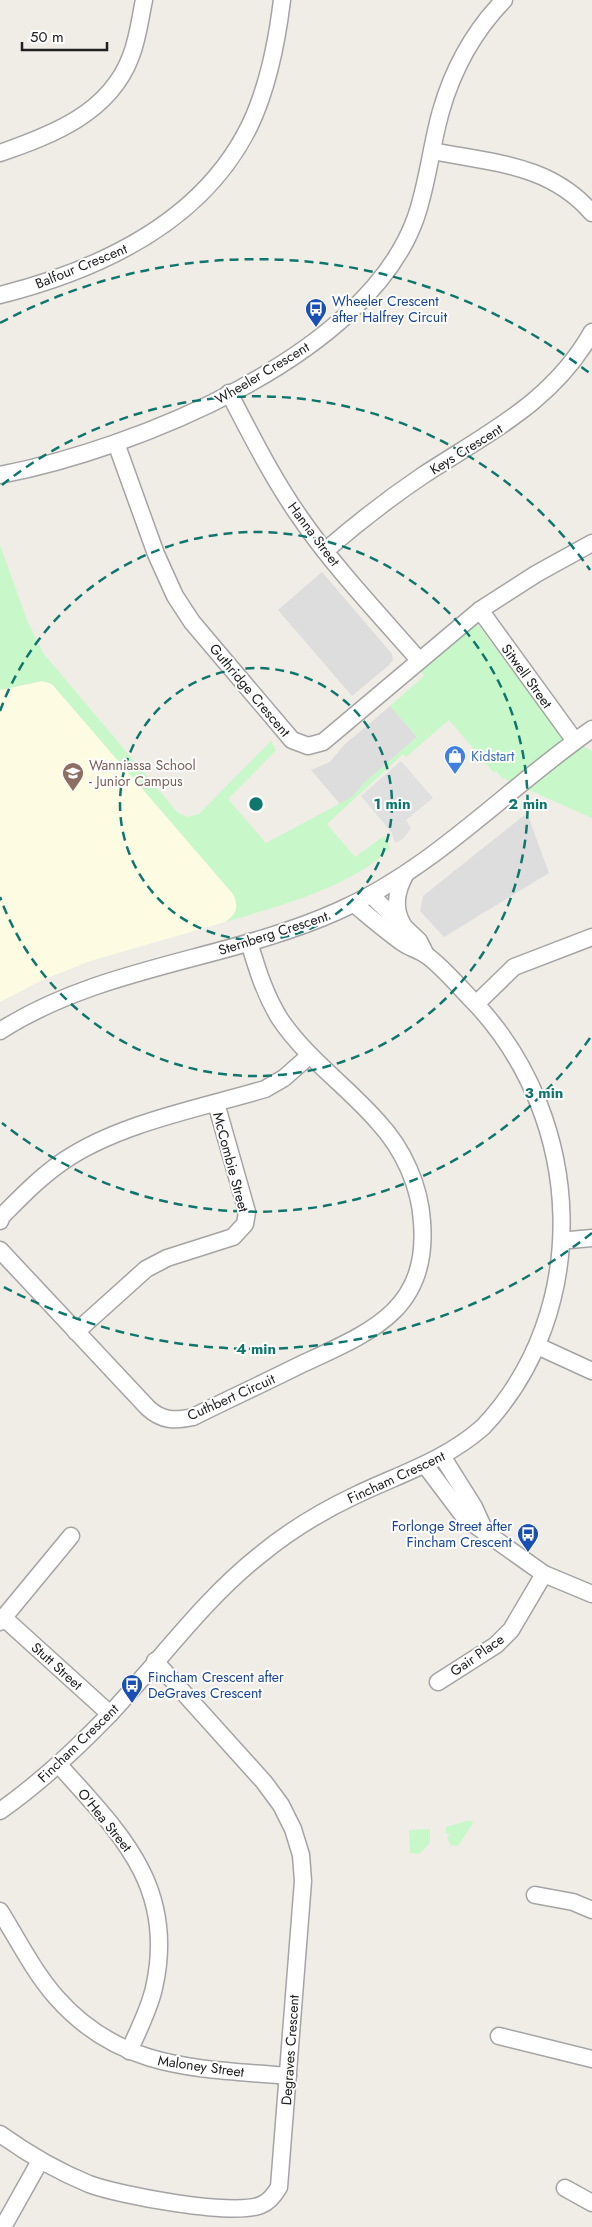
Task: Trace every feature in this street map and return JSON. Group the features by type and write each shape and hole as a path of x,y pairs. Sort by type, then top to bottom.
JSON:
{"street":[{"path":"0,153 66,126 97,105 114,87 130,57 144,0"},
{"name":"Balfour Crescent","path":"0,295 53,279 126,249 173,218 200,195 232,154 257,110 266,79 282,0"},
{"name":"Wheeler Crescent","path":"0,475 63,460 116,443 184,416 229,393 320,337 366,298 402,248 412,227 424,191 446,94 462,58 478,32 504,0"},
{"path":"433,151 527,169 550,179 571,192 592,213"},
{"name":"Keys Crescent","path":"325,551 372,512 415,481 493,433 517,415 540,396 567,368 592,332"},
{"name":"Hanna Street","path":"229,393 277,482 325,551 419,660"},
{"name":"Guthridge Crescent","path":"116,443 156,554 175,596 192,622 292,740 308,746 322,742 480,610 536,574 592,543"},
{"name":"Sitwell Street","path":"480,610 575,741"},
{"name":"Sternberg Crescent","path":"0,1031 50,1005 98,987 291,930 354,904 405,875 454,840 592,729"},
{"path":"404,927 396,901 405,875"},
{"name":"Fincham Crescent","path":"0,1811 59,1765 110,1714 201,1608 234,1575 272,1545 349,1498 425,1465 442,1456 482,1428 509,1402 526,1380 544,1349 561,1309 568,1281 570,1240 562,1165 551,1125 526,1070 503,1036 476,1004 426,955 418,940 371,895"},
{"name":"Fincham Crescent","path":"354,904 405,945 426,955"},
{"path":"476,1004 514,967 592,937"},
{"name":"Cuthbert Circuit","path":"0,1250 156,1415 177,1420 193,1416 360,1336 400,1305 412,1285 421,1264 424,1242 419,1202 411,1174 398,1148 380,1123 310,1055 280,1019 266,992 249,942"},
{"path":"0,1221 2,1216 42,1176 67,1158 93,1143 137,1126 265,1089 284,1078 310,1055"},
{"name":"McCombie Street","path":"76,1332 146,1269 167,1258 233,1237 245,1224 247,1212 216,1104"},
{"path":"570,1240 592,1238"},
{"path":"544,1349 592,1371"},
{"path":"442,1456 474,1507 484,1529"},
{"path":"425,1465 465,1518 484,1529 512,1553 544,1574 592,1594"},
{"path":"2,1620 71,1536"},
{"name":"Gair Place","path":"438,1682 496,1645 511,1630 544,1574"},
{"name":"Stutt Street","path":"2,1620 110,1714"},
{"name":"Degraves Crescent","path":"0,2134 40,2161 89,2184 143,2198 244,2209 261,2205 274,2196 280,2182 303,1881 301,1854 293,1829 281,1805 264,1782 155,1661"},
{"name":"O'Hea Street","path":"59,1765 123,1837 139,1862 154,1903 159,1932 159,1960 144,2017 129,2051"},
{"path":"535,1895 573,1902 592,1910"},
{"name":"Maloney Street","path":"0,1911 55,1996 88,2027 129,2051 168,2064 288,2076"},
{"path":"499,2036 592,2059"},
{"path":"3,2227 40,2161"},
{"path":"565,2188 592,2203"}],"shaded area":[{"path":"322,572 392,654 393,660 389,665 352,696 278,610"},
{"name":"Wanniassa School - Junior Campus","path":"42,681 52,684 233,894 237,902 236,910 232,917 225,922 90,961 40,981 0,1002 0,690"},
{"path":"390,706 417,737 364,783 353,797 340,804 311,770 330,762 344,745"},
{"path":"401,761 433,798 406,820 411,828 403,839 395,843 392,833 361,796"},
{"path":"527,813 549,873 444,937 420,911 423,896"}],"green space":[{"path":"0,545 27,620 43,653 178,813 188,817 199,814 271,741 276,750 228,799 266,843 352,797 364,783 417,737 390,706 424,676 417,666 476,622 559,733 592,751 592,818 502,778 496,771 494,773 449,720 406,757 403,754 327,824 355,857 384,836 390,848 374,862 335,885 267,910 225,922 236,910 233,894 52,684 42,681 0,690"},
{"path":"470,1820 473,1823 458,1846 450,1845 447,1837 450,1835 446,1833 446,1827"},
{"path":"430,1829 430,1843 419,1854 410,1853 409,1830"}],"place":[{"name":"Wheeler Crescent after Halfrey Circuit","path":"316,328"},
{"name":"Kidstart","path":"455,775"},
{"name":"Wanniassa School - Junior Campus","path":"73,792"},
{"name":"Forlonge Street after Fincham Crescent","path":"528,1553"},
{"name":"Fincham Crescent after DeGraves Crescent","path":"132,1704"}]}
